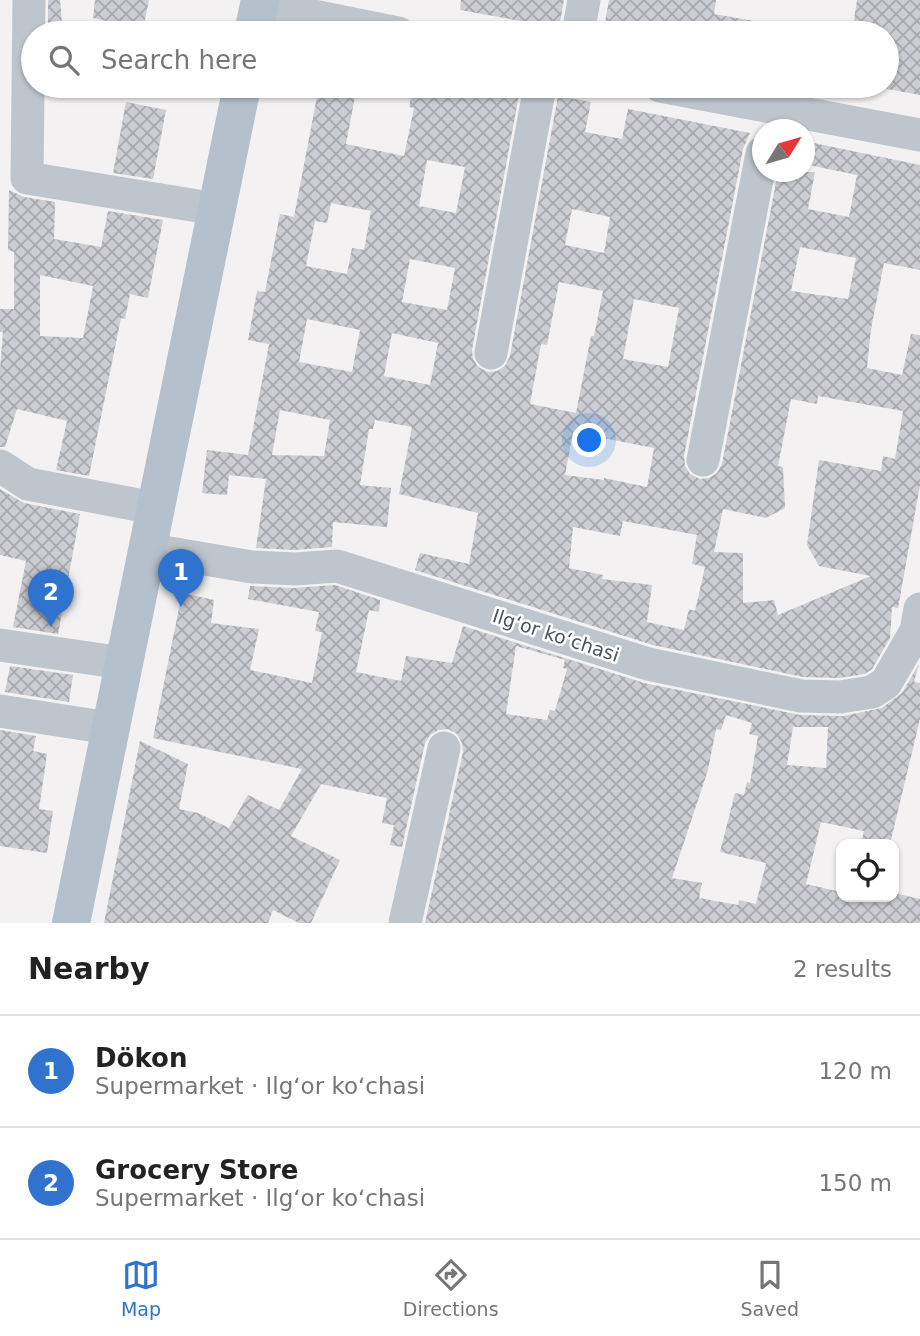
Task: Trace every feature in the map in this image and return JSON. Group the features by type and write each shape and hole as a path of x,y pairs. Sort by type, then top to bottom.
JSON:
{"main road":[{"path":"71,923 239,98"}],"street":[{"path":"29,0 29,21"},
{"path":"580,21 584,0"},
{"path":"257,13 313,21"},
{"path":"28,98 27,178 216,209"},
{"path":"491,353 538,98"},
{"path":"700,98 769,119"},
{"path":"815,124 920,135"},
{"path":"703,460 756,182"},
{"path":"0,466 28,484 154,508"},
{"name":"Ilgʻor koʻchasi","path":"146,549 252,567 295,569 337,566 648,664 801,696 840,697 872,692 886,683 919,624"},
{"path":"0,645 123,663"},
{"path":"0,711 109,727"},
{"path":"405,923 444,748"}],"building":[{"path":"48,0 60,0 62,21 48,21"},
{"path":"95,0 149,0 145,21 107,21 93,18"},
{"path":"461,0 564,0 560,21 520,21 460,10"},
{"path":"609,0 716,0 714,14 754,21 605,21"},
{"path":"857,0 920,0 920,95 899,91 899,21 854,21"},
{"path":"317,98 355,98 346,144 404,156 414,108 409,107 411,98 518,98 472,350 478,367 488,372 505,366 510,356 558,98 591,102 585,132 622,139 628,109 750,133 743,149 684,456 685,466 690,474 700,479 709,478 717,473 722,464 776,182 813,182 808,209 849,217 857,175 815,166 815,143 920,165 920,270 884,263 871,329 867,368 902,375 911,334 920,335 920,485 898,608 892,607 890,638 872,669 865,674 839,678 803,677 653,645 415,570 420,553 469,564 478,513 399,494 412,427 375,420 373,429 369,429 360,485 391,488 387,527 333,522 332,547 295,550 256,548 266,479 229,475 227,495 202,493 207,450 248,455 269,344 248,340 257,291 265,292 280,214 294,217","holes":["427,160 465,167 456,213 419,206","331,203 371,211 364,250 352,248 347,274 306,266 315,221 327,223","572,209 610,217 604,253 565,245","800,247 856,258 848,299 791,291","410,259 455,268 447,310 402,302","559,282 603,291 576,413 530,404 541,344 547,345","634,299 679,308 668,367 623,359","307,319 360,330 352,372 299,362","392,333 438,343 430,385 384,376","818,396 903,411 895,459 883,456 881,471 819,460 807,545 819,566 871,576 778,615 774,600 743,603 743,553 714,552 723,509 766,518 785,508 783,467 778,466 791,399 817,404","280,410 330,420 324,456 272,455","573,432 654,448 647,487 604,478 565,475","623,521 697,535 692,564 705,567 695,611 689,609 684,630 647,622 652,585 602,579 603,575 569,568 573,527 620,536"]},
{"path":"126,102 166,110 153,179 113,173"},
{"path":"9,190 24,197 55,202 54,239 101,247 108,211 163,220 148,298 130,294 125,319 121,318 89,476 56,470 67,421 17,409 5,447 0,447 3,332 0,332 0,309 14,309 14,252 8,250","holes":["40,275 93,286 83,338 40,336"]},
{"path":"0,489 24,503 80,514 58,634 13,627 26,561 0,555"},
{"path":"335,585 380,600 379,612 369,610 356,672 401,681 406,656 452,663 463,626 644,683 800,715 843,716 882,708 902,693 919,664 914,682 920,683 920,719 891,839 862,839 864,831 821,822 806,884 836,891 836,902 899,902 899,894 920,899 920,923 425,923 463,752 457,734 448,729 438,730 430,735 425,743 402,847 390,845 394,825 382,823 387,798 321,784 291,836 340,860 311,923 299,923 273,910 268,923 104,923 140,741 188,764 179,809 198,813 229,828 248,795 279,810 302,769 153,738 182,593 214,600 211,623 259,629 250,670 312,683 322,632 315,631 319,612 248,599 250,586 294,588","holes":["516,646 565,660 563,668 567,669 555,711 550,710 547,720 506,714","726,715 752,723 749,734 758,736 750,783 747,782 744,795 735,793 720,852 766,863 756,904 739,900 738,905 699,898 702,883 672,878 708,770 716,729 721,730","793,727 828,727 826,768 787,765"]},
{"path":"10,666 73,675 69,702 5,692"},
{"path":"0,730 36,736 33,751 47,754 39,809 53,811 47,853 0,846"}],"place":[{"name":"Dökon","path":"181,607"},
{"name":"Grocery Store","path":"51,627"}]}
